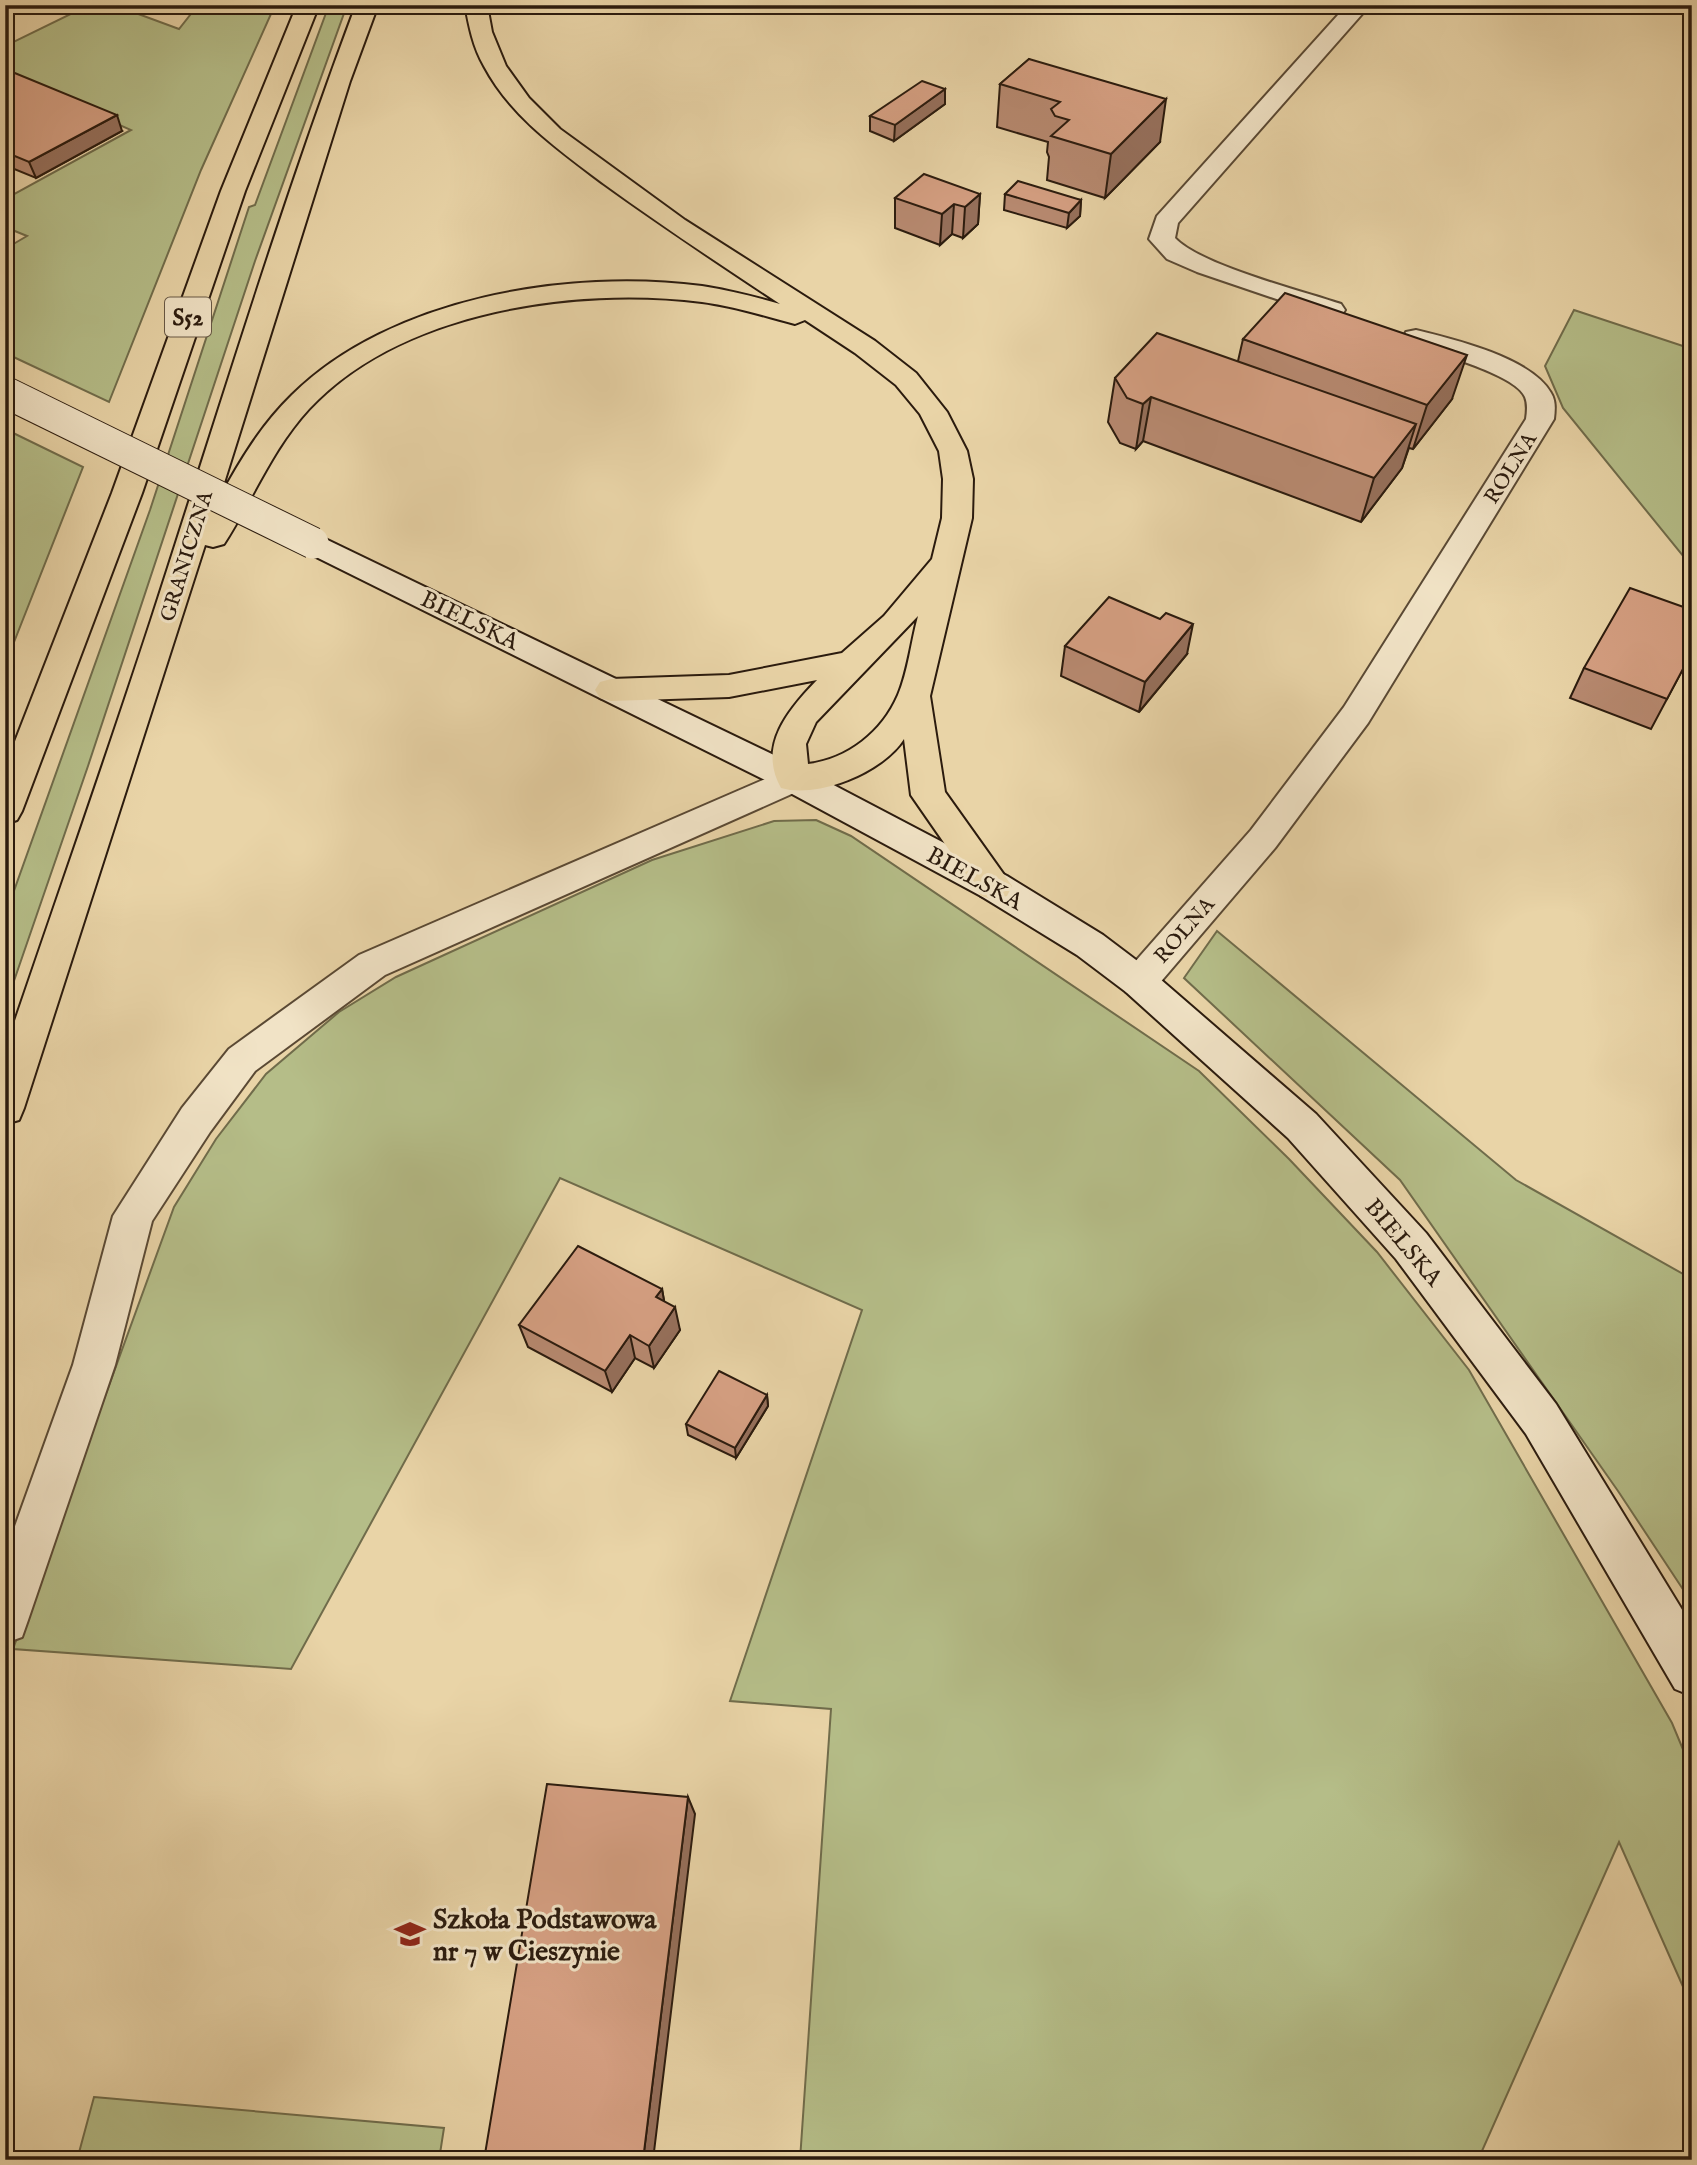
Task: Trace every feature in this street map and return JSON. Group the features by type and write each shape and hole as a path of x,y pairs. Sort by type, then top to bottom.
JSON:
{"highway":[{"name":"S52","path":"5,811 131,481 233,191 308,5"},
{"name":"GRANICZNA","path":"5,1108 166,621 251,348 339,81 367,5"},
{"path":"476,5 481,32 495,66 522,103 552,134 676,225 906,379 933,412 953,452 958,479 957,518 914,696 886,742 833,773 793,779 789,744 802,716 852,662 895,623 945,563"},
{"path":"166,621 256,460 283,422 317,386 363,355 413,329 459,312 525,298 572,292 642,291 693,293 751,304 832,327"},
{"path":"5,743 75,632"},
{"path":"611,690 729,686 852,662"},
{"path":"914,696 928,795 994,886"}],"street":[{"name":"ROLNA","path":"1139,982 1263,839 1356,715 1540,419 1541,405 1537,391 1520,377 1492,363 1206,267 1176,254 1162,239 1166,221 1359,5"},
{"name":"BIELSKA","path":"5,392 793,779 994,886 1090,945 1139,982 1302,1126 1412,1246 1541,1419 1692,1672"},
{"path":"5,1620 94,1364 132,1216 196,1120 243,1060 372,965 793,779"}],"green space":[{"path":"89,5 114,5 179,29 198,5 275,5 201,170 109,402 5,353 5,249 27,236 5,227 5,199 131,130 5,74 5,46"},
{"path":"329,5 347,5 255,261 88,766 5,1007 5,916 150,510 249,207 255,205"},
{"path":"1574,310 1692,349 1692,567 1563,408 1545,366"},
{"path":"5,429 83,467 5,665"},
{"path":"816,820 851,836 1199,1071 1289,1159 1377,1252 1469,1370 1672,1723 1692,1771 1692,2007 1619,1842 1478,2160 800,2160 831,1709 730,1701 862,1310 560,1178 291,1669 13,1649 174,1207 216,1139 266,1074 339,1012 396,977 652,860 774,821"},
{"path":"1217,931 1516,1180 1692,1279 1692,1603 1618,1491 1400,1180 1184,978"},
{"path":"94,2097 444,2128 439,2160 77,2160"}],"building":[{"path":"1029,59 1166,99 1111,154 1051,136 1069,120 1055,116 1051,109 1060,102 1000,84"},
{"path":"5,69 117,115 29,162 5,152"},
{"path":"922,81 945,89 895,125 870,116"},
{"path":"924,174 980,194 965,207 954,204 942,214 895,198"},
{"path":"1018,181 1081,200 1069,213 1005,194"},
{"path":"1285,293 1467,355 1427,405 1243,339"},
{"path":"1157,333 1416,424 1374,478 1151,397 1143,404 1127,398 1115,378"},
{"path":"1630,588 1692,610 1692,652 1667,699 1584,668"},
{"path":"1109,597 1160,619 1166,613 1193,624 1145,682 1065,646"},
{"path":"578,1246 662,1289 656,1297 675,1307 649,1346 630,1335 605,1371 519,1325"},
{"path":"719,1371 767,1395 735,1448 686,1424"},
{"path":"547,1784 688,1797 643,2160 484,2160"}],"place":[{"name":"Szkoła Podstawowa nr 7 w Cieszynie","path":"410,1934"}]}
